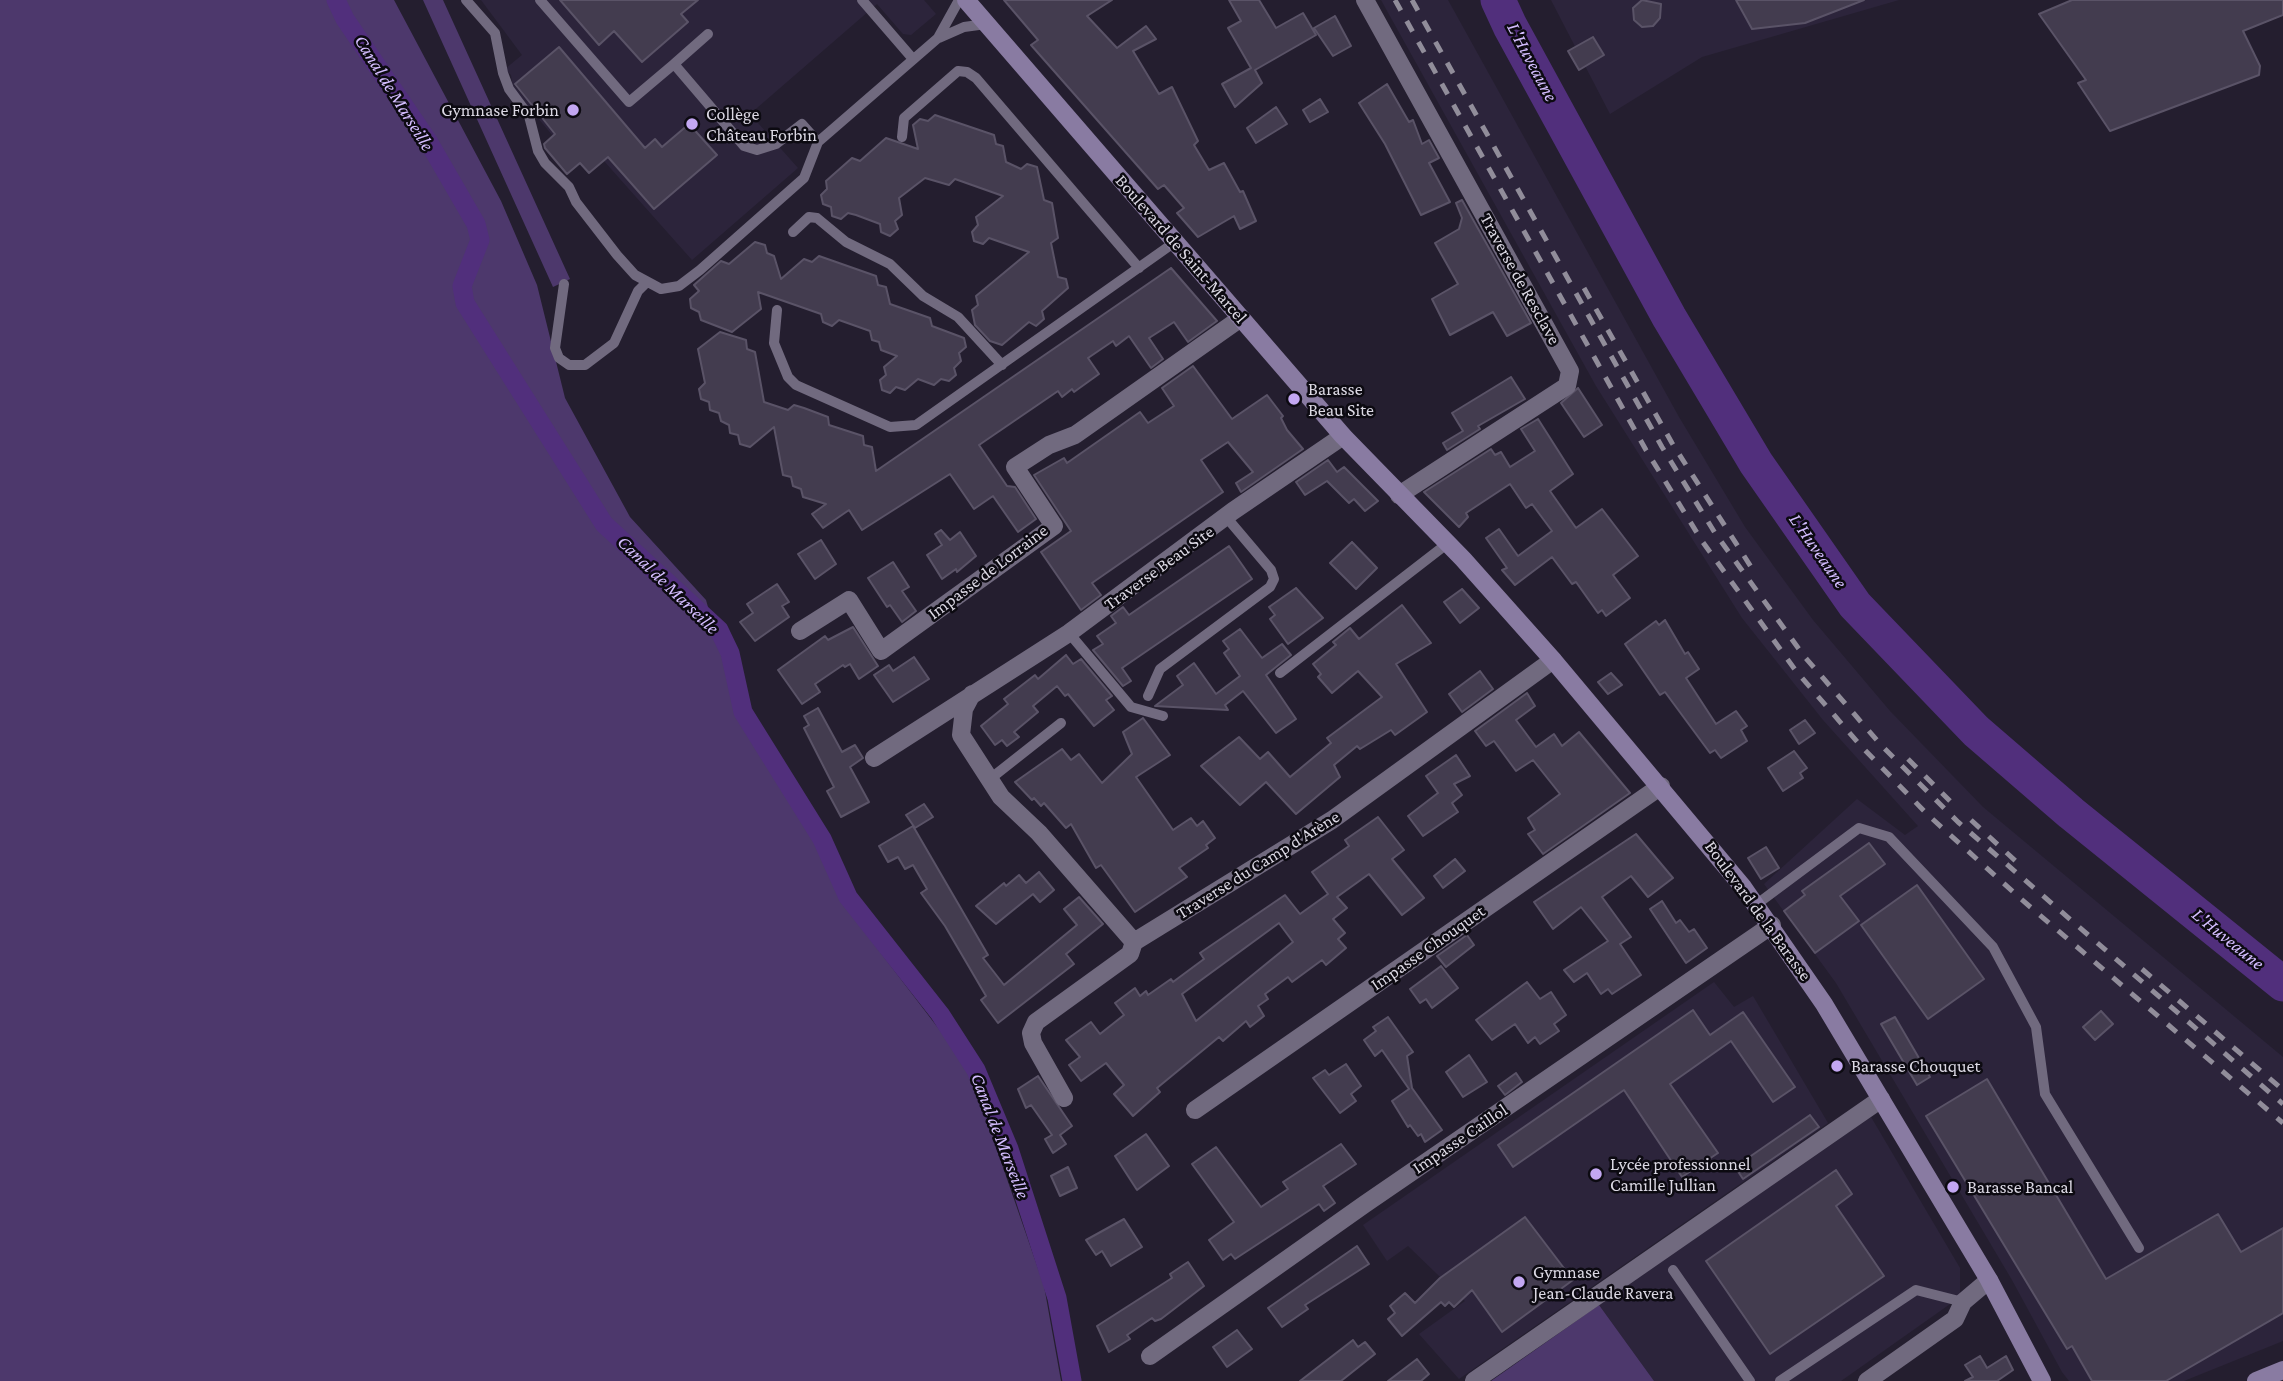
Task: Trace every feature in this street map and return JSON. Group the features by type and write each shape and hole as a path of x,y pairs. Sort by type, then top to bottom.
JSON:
{"street":[{"name":"Boulevard de Saint-Marcel","path":"966,0 1343,436 1399,495"},
{"name":"Traverse de Resclave","path":"1364,0 1570,371 1567,386 1399,495"},
{"name":"Impasse de Lorraine","path":"800,631 849,600 881,651 1054,526 1015,467 1049,445 1075,435 1241,318"},
{"name":"Traverse Beau Site","path":"874,758 1069,633 1343,436"},
{"name":"Boulevard de la Barasse","path":"1399,495 1448,543 1553,660 1757,904 1824,1004 1881,1099 1989,1280 2042,1381"},
{"name":"Traverse du Camp d'Arène","path":"1064,1098 1031,1033 1045,1014 1130,954 1134,942 1332,820 1553,660"},
{"path":"972,694 964,709 961,735 1001,797 1039,833 1134,942"},
{"name":"Impasse Chouquet","path":"1195,1110 1661,786"},
{"name":"Impasse Caillol","path":"1150,1356 1365,1204 1772,925"},
{"path":"1474,1381 1881,1099"},
{"path":"1867,1381 1955,1319 1963,1302 1989,1280"},
{"path":"2256,1381 2283,1370"}],"lane":[{"path":"466,0 495,33 509,89 529,116 538,151 545,163 569,187 576,202 635,275 661,289 679,286 700,270 804,178 818,142 938,38 964,27 986,24"},
{"path":"540,0 629,103 708,34"},
{"path":"863,0 913,59"},
{"path":"938,38 959,0"},
{"path":"674,64 750,150 776,144 802,124 818,142"},
{"path":"902,137 904,118 958,71 967,72 976,78 1139,268"},
{"path":"793,232 809,217 817,218 846,242 890,264 923,296 958,317 1003,365"},
{"path":"777,310 774,343 788,377 796,385 890,427 916,425 1175,242"},
{"path":"564,284 555,348 559,358 569,365 585,365 614,343 639,291 647,282"},
{"path":"1148,696 1160,669 1270,587 1274,579 1271,570 1227,518"},
{"path":"1280,673 1448,543"},
{"path":"1069,633 1131,707 1163,716"},
{"path":"990,779 1061,723"},
{"path":"1757,904 1859,828 1889,837 1993,947 2036,1027 2045,1094 2139,1248"},
{"path":"1673,1270 1750,1381"},
{"path":"1780,1381 1916,1290 1963,1302"}],"shaded area":[{"path":"0,0 394,0 501,201 537,285 565,398 630,517 706,600 722,657 746,721 788,768 857,922 977,1079 998,1153 1044,1286 1061,1381 0,1381"},
{"path":"423,0 443,0 570,279 553,287"},
{"name":"Collège Château Forbin","path":"481,0 924,0 936,14 911,35 903,34 877,4 750,114 798,168 692,260 604,161 634,134 559,47 514,85 555,134 553,136 513,88 511,75 505,69 522,55"},
{"path":"1381,0 1448,0 1679,417 1745,527 1813,620 1890,711 1983,807 2283,1057 2283,1341 2184,1381 2069,1381 2062,1372 2012,1280 1836,983 1764,884 1857,799 1905,835 1918,826 1823,720 1742,618 1596,386"},
{"path":"1551,0 1899,0 1702,57 1610,114"},
{"name":"Lycée professionnel Camille Jullian","path":"1714,982 1734,1007 1753,996 1828,1123 1459,1379 1419,1334 1465,1301 1408,1246 1387,1261 1363,1225"},
{"path":"1871,1117 1960,1268 1960,1297 1841,1381 1654,1381 1599,1305"},
{"path":"1599,1305 1654,1381 1491,1381"}],"building":[{"path":"560,0 698,0 681,14 688,22 642,62 614,31 599,45"},
{"path":"1004,0 1112,0 1087,16 1117,48 1146,26 1156,39 1133,51 1159,94 1172,87 1198,141 1194,145 1209,170 1224,163 1240,192 1243,191 1256,221 1240,229 1234,216 1198,237 1177,213 1184,208 1164,185 1158,189 1031,45 1038,40"},
{"path":"1229,0 1259,0 1276,28 1303,13 1316,35 1255,70 1262,83 1235,107 1222,84 1251,68 1228,28 1241,21"},
{"path":"1642,0 1661,4 1660,18 1653,26 1642,27 1634,20 1633,8"},
{"path":"1736,0 1864,0 1805,23 1752,29"},
{"path":"2072,0 2283,0 2283,15 2243,31 2260,66 2259,75 2110,131 2078,83 2086,80 2039,14"},
{"path":"1335,16 1351,46 1333,56 1314,28"},
{"path":"1593,37 1604,55 1579,70 1568,51"},
{"name":"Gymnase Forbin","path":"559,47 645,148 655,139 662,147 689,124 717,155 654,209 608,157 589,173 580,163 567,174 545,148 544,144 555,134 515,84"},
{"path":"1387,84 1409,122 1413,120 1422,144 1429,140 1439,158 1429,163 1450,202 1421,215 1385,144 1359,103"},
{"path":"1320,99 1328,112 1310,122 1303,110"},
{"path":"1276,107 1287,124 1256,143 1247,128"},
{"path":"935,115 994,135 996,144 1003,146 1006,162 1021,169 1027,164 1037,167 1044,200 1052,203 1058,238 1051,243 1058,277 1066,279 1068,288 1042,311 1044,319 1036,326 1029,322 1002,345 990,341 975,325 972,310 978,305 976,296 1029,252 989,238 983,244 974,241 972,232 978,225 976,217 1003,196 955,179 949,185 925,178 899,198 902,215 895,221 898,229 890,236 881,232 880,224 856,215 848,213 841,219 832,216 831,207 823,204 821,195 827,189 826,181 852,158 860,161 886,138 918,149 913,125 920,119 928,121"},
{"path":"1462,200 1531,323 1507,336 1493,312 1450,335 1432,299 1458,284 1435,243 1459,229 1462,218 1456,203"},
{"path":"755,242 765,245 767,253 774,256 781,279 804,259 812,262 819,256 876,276 878,285 886,287 890,304 930,318 932,326 964,338 966,347 959,353 961,361 954,368 956,375 949,381 941,379 934,385 918,379 905,390 896,387 890,393 882,390 880,380 886,375 884,367 897,356 881,350 879,342 872,340 870,331 839,320 832,326 823,322 821,314 758,292 761,309 732,332 701,320 699,312 691,308 690,299 699,291 694,285 721,261 729,264"},
{"path":"1171,268 1217,321 1188,342 1174,322 1149,338 1163,359 1151,368 1129,336 1116,346 1113,341 1088,358 1099,374 1062,397 1058,391 979,445 1007,486 1015,487 1036,519 1018,532 993,496 974,509 950,474 862,530 849,510 823,528 812,514 826,504 803,497 801,489 793,486 791,477 783,475 774,427 750,447 740,444 738,435 730,433 729,425 721,421 719,413 710,410 709,402 701,399 699,389 705,383 698,349 720,332 746,340 747,349 755,352 764,402 788,410 794,405 804,408 828,417 829,425 863,436 864,445 872,447 876,471"},
{"path":"1193,366 1232,419 1267,395 1283,416 1281,418 1287,430 1303,449 1241,492 1236,483 1253,472 1228,442 1201,460 1223,492 1092,583 1101,595 1081,610 1041,552 1071,531 1034,475 1064,458 1067,463 1140,412 1148,423 1174,406 1162,388"},
{"path":"1511,377 1525,399 1478,426 1480,429 1447,450 1443,443 1463,431 1452,413"},
{"path":"1578,388 1602,425 1584,437 1561,403"},
{"path":"1538,419 1573,474 1550,491 1576,528 1602,509 1638,556 1613,575 1630,598 1606,616 1602,610 1598,613 1576,582 1572,584 1552,557 1515,585 1502,570 1507,568 1486,538 1499,529 1518,556 1552,531 1532,504 1526,508 1510,484 1466,513 1468,517 1459,527 1424,492 1491,449 1495,455 1501,452 1510,467 1535,451 1521,429"},
{"path":"1328,460 1337,472 1344,467 1378,501 1365,511 1354,499 1349,503 1327,481 1305,495 1296,482"},
{"path":"941,530 950,540 960,532 976,556 957,572 956,569 942,579 927,555 942,545 935,534"},
{"path":"821,540 836,564 815,579 798,554"},
{"path":"1352,542 1377,568 1356,589 1330,563"},
{"path":"1229,546 1252,579 1122,668 1131,681 1123,686 1093,650 1103,644 1097,636 1116,623 1111,616 1123,607 1129,615"},
{"path":"893,562 909,587 902,591 916,611 902,622 890,605 887,607 868,578"},
{"path":"777,584 789,602 782,606 789,617 755,641 740,622 753,613 747,604"},
{"path":"1296,588 1323,618 1288,644 1270,619 1275,615 1269,607"},
{"path":"1462,589 1479,608 1460,623 1444,602"},
{"path":"1402,605 1431,643 1396,664 1427,712 1395,735 1391,730 1360,749 1357,746 1334,765 1340,777 1296,814 1266,782 1240,805 1201,766 1239,737 1260,759 1268,752 1290,777 1331,743 1327,738 1382,697 1358,671 1332,693 1318,677 1321,674 1313,664 1336,645 1333,642 1350,628 1359,639"},
{"path":"1665,620 1685,654 1688,652 1699,669 1686,678 1716,724 1736,711 1747,726 1741,730 1747,741 1721,758 1715,750 1710,753 1665,692 1660,695 1625,644 1656,621 1659,625"},
{"path":"853,627 878,666 859,679 850,664 845,667 843,665 815,684 820,692 802,704 778,670 825,636 828,640"},
{"path":"1240,629 1262,658 1282,644 1291,655 1266,675 1296,719 1276,733 1243,691 1225,705 1228,710 1155,706 1183,685 1177,676 1194,663 1216,694 1240,676 1224,653 1229,649 1223,641"},
{"path":"1066,655 1073,664 1081,659 1112,696 1106,700 1114,710 1094,726 1068,694 1065,696 1057,686 1033,706 1038,712 1014,732 1019,737 1007,746 1002,740 995,745 981,726 1008,704 1004,699 1035,675 1038,679"},
{"path":"914,657 929,679 893,702 874,675 889,665 893,671"},
{"path":"1480,671 1493,689 1462,712 1449,694"},
{"path":"1611,673 1622,685 1608,694 1598,682"},
{"path":"1527,693 1535,706 1516,720 1536,747 1554,734 1562,746 1579,732 1630,793 1543,854 1528,834 1535,830 1528,818 1560,794 1533,760 1516,771 1494,741 1486,746 1475,731"},
{"path":"818,708 842,752 855,745 863,758 850,767 869,802 841,817 827,791 834,787 804,728 809,725 804,716"},
{"path":"1143,718 1170,755 1136,777 1173,830 1191,818 1197,826 1203,821 1215,838 1206,845 1208,848 1179,868 1187,877 1135,912 1101,865 1096,868 1071,824 1066,828 1044,803 1041,806 1034,798 1032,800 1015,782 1062,749 1071,760 1079,754 1102,783 1132,754 1123,732"},
{"path":"1805,720 1815,733 1799,744 1790,730"},
{"path":"1794,751 1807,768 1800,773 1803,778 1783,791 1768,768"},
{"path":"1456,755 1470,776 1454,784 1462,795 1452,803 1458,812 1423,836 1408,816 1438,793 1426,776"},
{"path":"924,804 933,817 915,828 906,815"},
{"path":"1378,817 1404,850 1392,859 1424,898 1402,915 1369,874 1337,897 1347,908 1333,919 1345,933 1338,939 1346,948 1326,965 1322,960 1292,982 1288,977 1265,994 1268,999 1258,1006 1264,1016 1250,1027 1246,1021 1223,1041 1219,1037 1157,1088 1160,1092 1133,1116 1114,1094 1124,1085 1106,1063 1081,1081 1069,1065 1080,1057 1066,1040 1091,1022 1100,1034 1124,1015 1115,1003 1135,988 1140,996 1146,991 1148,995 1171,979 1173,982 1204,959 1200,953 1285,895 1300,914 1328,894 1312,872 1349,846 1345,840","holes":["1279,923 1293,942 1196,1021 1182,994"]},
{"path":"913,826 988,955 983,958 1004,985 1077,925 1064,909 1079,897 1103,924 1066,954 1074,964 998,1023 981,1000 986,996 945,926 921,893 927,889 913,865 905,869 898,857 888,862 879,846"},
{"path":"1636,834 1673,878 1648,897 1631,876 1602,897 1631,937 1620,944 1641,975 1612,994 1608,989 1601,994 1587,973 1574,982 1564,970 1608,941 1581,907 1553,929 1534,902"},
{"path":"1869,843 1885,864 1840,896 1859,921 1815,953 1784,911 1805,895 1802,891"},
{"path":"1766,847 1779,868 1761,879 1748,858"},
{"path":"1455,859 1465,871 1443,888 1434,876"},
{"path":"1039,872 1054,890 1040,902 1033,894 996,924 976,906 1004,883 1006,886 1019,875 1026,883"},
{"path":"1917,885 1984,979 1928,1019 1861,925"},
{"path":"1662,901 1676,923 1680,920 1689,932 1694,929 1707,948 1686,963 1650,909"},
{"path":"1467,935 1474,945 1446,967 1437,956"},
{"path":"1441,966 1458,988 1432,1008 1426,999 1420,1003 1410,989"},
{"path":"1527,982 1540,999 1551,992 1566,1015 1554,1024 1559,1031 1540,1044 1535,1037 1528,1043 1515,1024 1492,1040 1476,1020"},
{"path":"1693,1010 1710,1035 1743,1012 1795,1087 1773,1102 1731,1041 1670,1084 1718,1153 1682,1177 1624,1090 1513,1167 1498,1145"},
{"path":"2101,1011 2113,1024 2095,1040 2083,1027"},
{"path":"1388,1017 1413,1052 1407,1056 1412,1088 1442,1130 1425,1142 1421,1134 1418,1136 1410,1125 1408,1127 1392,1101 1409,1089 1382,1050 1375,1056 1364,1040 1376,1031 1373,1027"},
{"path":"1895,1017 1930,1077 1917,1085 1881,1024"},
{"path":"1469,1055 1487,1082 1463,1097 1446,1072"},
{"path":"1346,1064 1361,1086 1351,1094 1356,1101 1340,1113 1313,1078 1325,1070 1329,1075"},
{"path":"1516,1073 1522,1082 1505,1095 1498,1086"},
{"path":"1038,1076 1072,1126 1060,1135 1066,1144 1053,1153 1045,1139 1052,1135 1031,1105 1026,1108 1018,1089"},
{"path":"1987,1079 2106,1279 2218,1214 2241,1252 2283,1228 2283,1313 2166,1381 2092,1381 2072,1346 2067,1349 1926,1116"},
{"path":"1810,1115 1819,1127 1743,1179 1735,1167"},
{"path":"1146,1134 1169,1166 1137,1190 1115,1156"},
{"path":"1341,1144 1356,1164 1323,1186 1335,1203 1324,1211 1319,1204 1235,1259 1231,1254 1223,1260 1209,1240 1234,1222 1192,1164 1216,1147 1261,1207 1288,1189 1283,1182"},
{"path":"1068,1167 1077,1188 1060,1196 1051,1176"},
{"path":"1836,1170 1852,1194 1836,1206 1884,1276 1770,1354 1706,1261"},
{"name":"Gymnase Jean-Claude Ravera","path":"1525,1217 1573,1280 1502,1332 1472,1290 1454,1307 1449,1302 1445,1306 1441,1302 1402,1336 1388,1319 1395,1313 1390,1306 1405,1293 1415,1303 1440,1278"},
{"path":"1124,1219 1142,1247 1111,1266 1102,1251 1096,1255 1086,1240"},
{"path":"1357,1246 1369,1264 1305,1305 1308,1309 1282,1327 1268,1308"},
{"path":"1188,1262 1204,1286 1161,1319 1155,1321 1152,1318 1127,1335 1130,1339 1109,1352 1097,1326 1172,1278 1170,1274"},
{"path":"1237,1330 1252,1349 1227,1367 1213,1347"},
{"path":"1353,1340 1358,1347 1365,1342 1375,1354 1341,1381 1300,1381"},
{"path":"1980,1356 1987,1368 2006,1356 2013,1370 1997,1381 1965,1381 1973,1377 1965,1365"},
{"path":"1417,1359 1429,1374 1421,1381 1388,1381"}],"waterway":[{"name":"Canal de Marseille","path":"336,0 345,19 428,141 476,224 480,240 462,286 465,303 604,524 719,630 730,653 743,712 822,839 848,897 940,1014 976,1070 1009,1149 1057,1298 1072,1381"},
{"name":"L'Huveaune","path":"1498,0 1669,317 1756,463 1855,605 1976,731 2071,813 2283,984"}],"railway":[{"path":"1395,0 1646,450 1702,541 1796,671 1860,745 1927,814 2021,899 2283,1123"},
{"path":"1412,0 1662,447 1715,533 1804,656 1881,745 1958,822 2283,1104"},
{"path":"1584,288 1672,443 1753,570"},
{"path":"1908,759 1950,801"},
{"path":"1971,820 2020,865"},
{"path":"2142,969 2283,1090"}],"place":[{"name":"Gymnase Forbin","path":"573,110"},
{"name":"Collège Château Forbin","path":"692,124"},
{"name":"Barasse Beau Site","path":"1294,399"},
{"name":"Barasse Chouquet","path":"1837,1066"},
{"name":"Lycée professionnel Camille Jullian","path":"1596,1174"},
{"name":"Barasse Bancal","path":"1953,1187"},
{"name":"Gymnase Jean-Claude Ravera","path":"1519,1282"}]}
